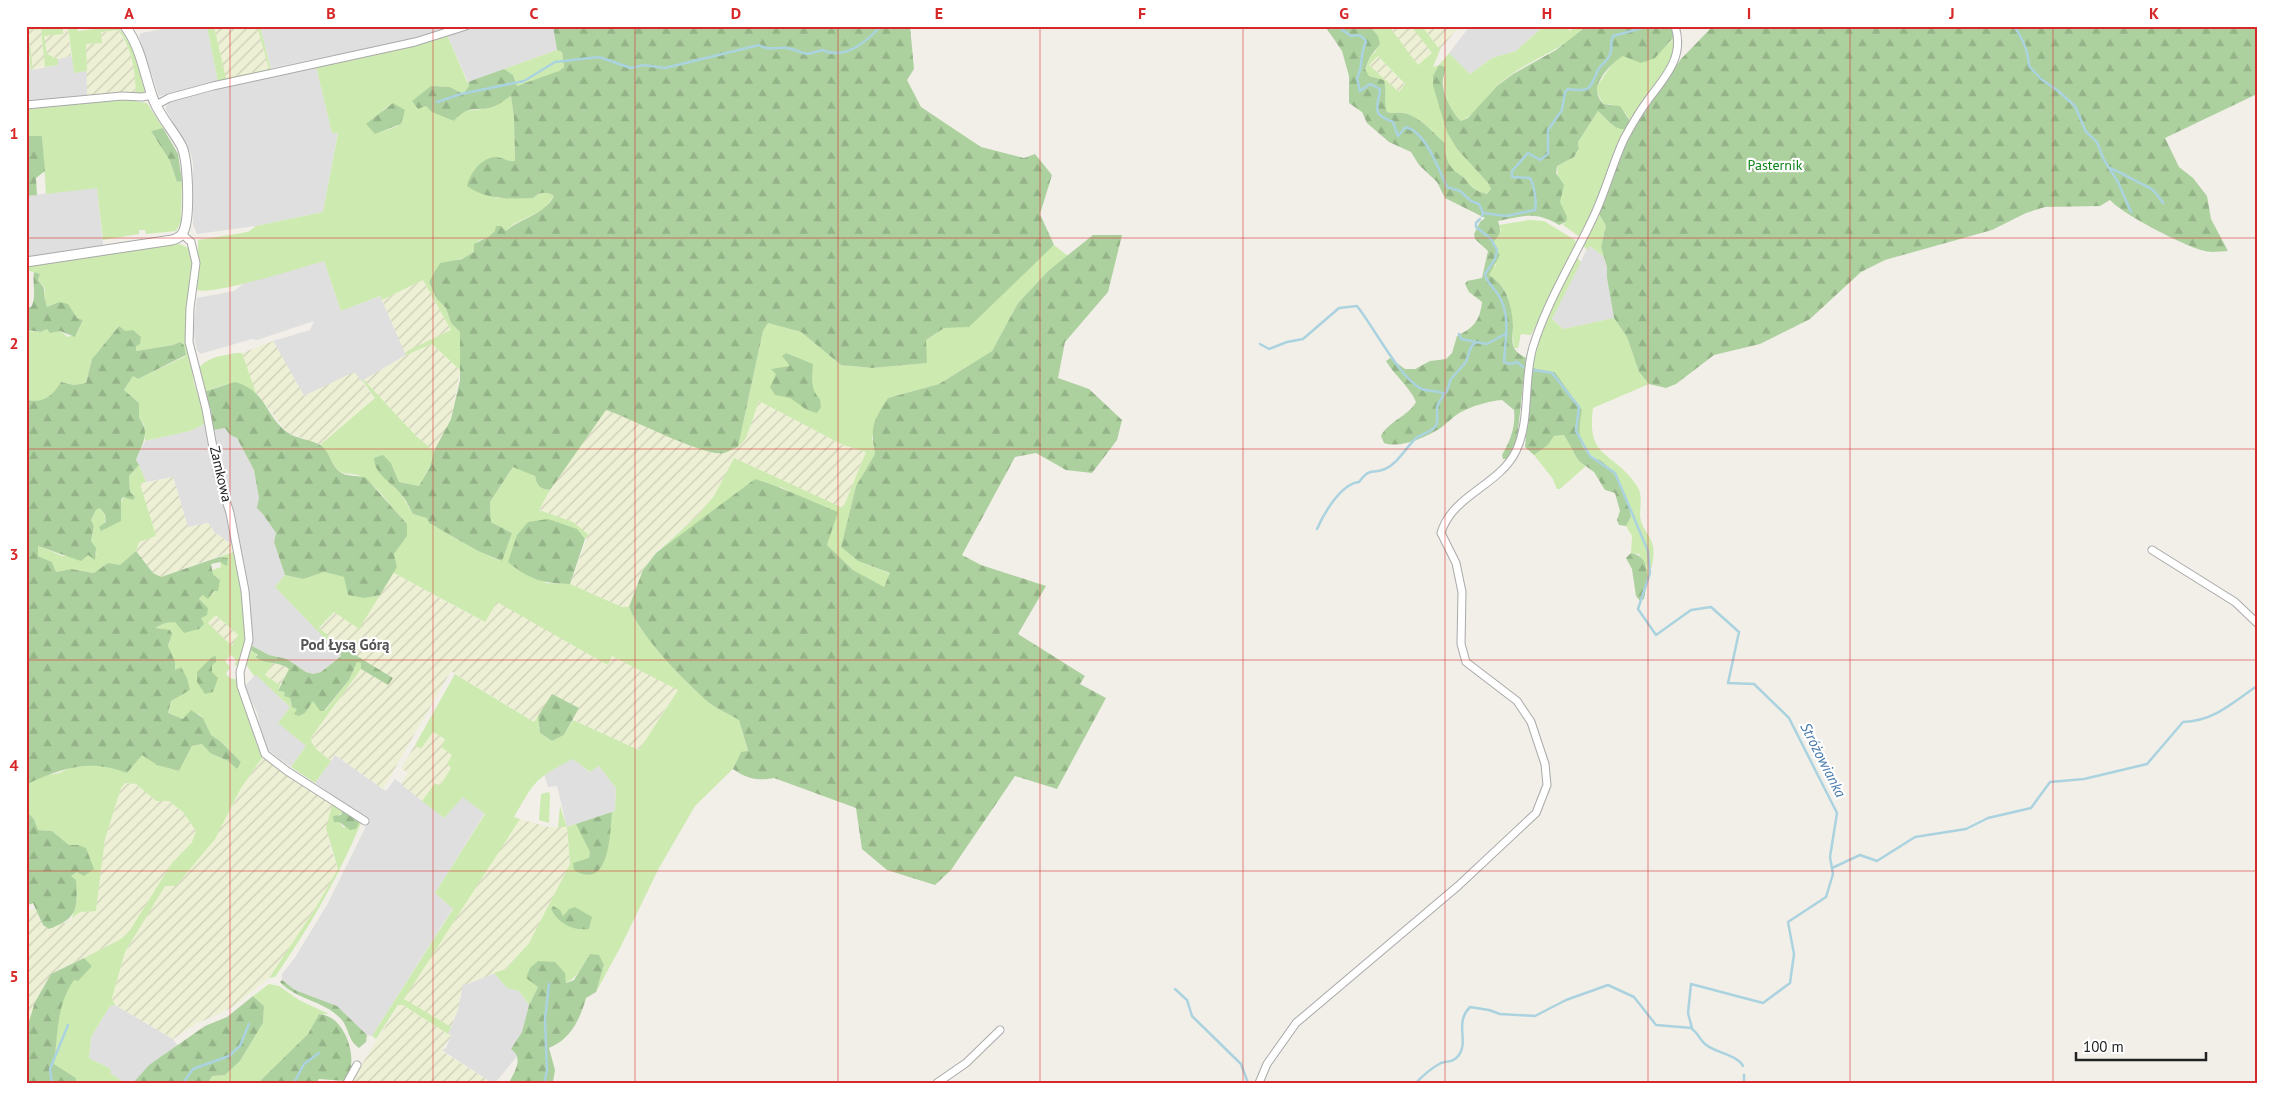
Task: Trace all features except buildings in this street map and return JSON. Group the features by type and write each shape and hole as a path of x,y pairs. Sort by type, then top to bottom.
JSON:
{"street":[{"path":"26,262 172,240 182,234 186,220 184,154 156,104 140,54 125,26"},
{"path":"156,104 169,98 213,86 415,42 466,26"},
{"path":"1259,1083 1272,1058 1296,1023 1458,886 1536,813 1542,801 1547,785 1545,764 1531,722 1517,701 1466,662 1460,644 1462,592 1456,563 1441,533 1445,519 1458,505 1496,476 1516,452 1522,430 1530,361 1537,332 1593,218 1631,126 1675,62 1678,39 1675,26"},
{"path":"26,105 122,96 142,98 152,95"},
{"name":"Zamkowa","path":"182,234 191,242 196,263 190,308 189,342 193,366 206,409 218,475 230,513 245,591 249,640 240,672 241,686 265,754 287,771 365,821"},
{"path":"2152,550 2235,602 2257,623"},
{"path":"937,1083 966,1063 1000,1030"},
{"path":"347,1083 357,1065"}],"shaded area":[{"path":"180,26 207,26 218,82 159,96 139,36 141,33"},
{"path":"260,26 455,26 398,42 271,68"},
{"path":"478,26 553,26 557,50 468,82 447,35"},
{"path":"1470,26 1544,26 1516,51 1492,58 1470,74 1449,53"},
{"path":"26,38 31,70 58,65 58,59 72,56 74,73 87,71 87,96 26,102"},
{"path":"316,66 332,133 338,132 323,212 256,226 197,234 193,225 193,163 191,154 166,110 166,106 170,101"},
{"path":"97,187 104,253 26,265 26,196"},
{"path":"1589,245 1604,257 1614,318 1563,329 1552,319"},
{"path":"324,261 341,311 380,296 406,355 360,382 353,373 304,396 273,341 310,330 314,321 257,340 252,339 200,354 197,350 193,332 197,298 234,291 244,283"},
{"path":"207,423 209,430 225,428 230,435 237,438 254,470 262,513 276,533 274,542 285,575 276,587 341,655 321,672 313,674 306,672 287,659 269,655 252,646 250,606 241,550 233,551 232,544 214,532 208,523 188,527 173,477 146,482 136,460 145,441 190,431"},
{"path":"256,674 290,707 306,746 291,767 264,747 257,712 244,687"},
{"path":"335,755 386,791 395,779 444,818 463,796 485,813 435,893 453,908 372,1036 367,1035 337,1006 295,990 282,980 282,974 294,959 328,903 369,820 315,783"},
{"path":"573,758 589,772 599,766 616,788 615,811 567,827 557,786 548,787 544,774"},
{"path":"494,973 507,988 519,991 529,1005 522,1032 511,1049 518,1055 495,1083 492,1083 442,1050 446,1048 451,1035 448,1034 458,1009 463,984"},
{"path":"115,1005 173,1039 178,1046 149,1065 133,1083 125,1083 109,1073 111,1069 89,1058 91,1037 110,1006"}],"green space":[{"path":"26,26 67,26 63,27 63,34 44,36 47,54 58,59 58,65 45,67 41,29 28,30 33,69 31,70"},
{"path":"68,26 71,56 58,59 47,54 44,36 63,34 63,27"},
{"path":"68,26 76,26 78,31 118,26 133,49 145,90 144,93 136,95 135,77 130,53 118,30 101,32 102,43 86,44 87,71 74,73"},
{"path":"207,26 214,26 226,78 269,69 257,26 260,26 271,70 218,82"},
{"path":"214,26 257,26 269,69 226,78"},
{"path":"553,26 910,26 914,69 907,80 921,107 981,147 1024,158 1035,154 1052,175 1040,214 1054,245 969,327 944,328 926,340 927,363 872,368 841,365 801,332 768,323 763,331 738,447 724,453 714,453 666,436 606,410 550,490 540,486 535,476 513,467 490,502 491,522 512,533 502,561 478,551 429,523 427,518 413,514 402,495 377,469 374,458 383,455 391,463 399,482 419,486 430,467 434,451 451,419 460,380 460,332 451,323 446,308 437,299 429,282 440,263 462,259 474,252 474,244 488,237 495,231 496,226 501,226 506,231 544,208 554,196 543,193 533,198 499,198 474,191 467,186 473,171 485,160 495,157 515,161 514,118 511,96 499,104 485,109 465,112 454,121 432,112 426,106 418,109 412,101 431,86 450,87 463,94 469,86 468,82 504,69 513,75 517,86 559,71 564,67 562,52 557,50"},
{"path":"1325,26 1370,26 1378,36 1380,44 1370,57 1365,69 1369,76 1384,80 1387,112 1409,114 1426,125 1445,143 1447,160 1454,170 1474,189 1487,194 1491,189 1488,183 1457,149 1447,132 1433,86 1433,76 1439,65 1445,67 1443,84 1445,96 1454,113 1461,121 1468,118 1497,86 1513,74 1556,50 1587,26 1672,26 1673,38 1655,58 1641,63 1623,56 1611,66 1600,80 1597,92 1603,104 1620,106 1630,121 1627,129 1618,128 1598,111 1578,142 1579,149 1574,157 1557,166 1556,173 1564,185 1560,202 1567,217 1566,222 1559,225 1536,216 1498,221 1500,234 1492,243 1500,255 1489,275 1500,284 1510,303 1513,345 1526,358 1517,439 1507,459 1503,459 1502,455 1512,434 1514,410 1502,400 1466,410 1439,429 1413,441 1390,444 1384,443 1381,436 1389,426 1408,412 1416,402 1410,391 1386,361 1390,358 1405,369 1415,369 1430,361 1446,359 1452,353 1457,336 1471,327 1480,314 1482,302 1469,292 1465,284 1467,281 1482,278 1488,251 1475,239 1474,234 1480,222 1485,218 1445,198 1437,182 1419,165 1411,152 1389,142 1367,123 1362,112 1349,103 1349,76 1342,51"},
{"path":"1370,26 1389,26 1418,65 1432,53 1411,26 1422,26 1440,50 1433,67 1439,65 1449,53 1470,74 1492,58 1516,51 1544,26 1565,26 1570,31 1575,26 1587,26 1566,43 1507,77 1476,110 1461,121 1452,111 1446,98 1444,77 1446,71 1433,86 1457,149 1488,183 1491,189 1487,194 1474,189 1451,167 1446,157 1445,143 1426,125 1409,114 1387,112 1384,104 1384,80 1369,76 1365,70 1370,57 1376,51 1378,36","holes":["1378,56 1405,84 1399,92 1369,65"]},
{"path":"1389,26 1411,26 1433,53 1418,66"},
{"path":"1422,26 1459,26 1440,50"},
{"name":"Pasternik","path":"1713,26 2257,26 2257,94 2165,138 2179,167 2193,178 2207,196 2211,219 2228,251 2207,252 2184,243 2140,221 2110,200 2100,206 2045,207 2026,213 1992,230 1885,260 1861,272 1810,319 1760,344 1714,355 1676,384 1666,388 1649,384 1639,372 1627,337 1614,318 1607,267 1601,247 1606,226 1599,214 1624,148 1635,127 1681,59"},
{"path":"41,28 45,67 33,69 28,30"},
{"path":"118,30 131,53 135,71 136,95 87,96 86,44 102,43 101,32"},
{"path":"447,35 469,86 463,94 450,87 431,86 426,106 454,121 466,111 489,107 511,96 514,118 515,161 487,160 472,189 497,198 533,198 544,193 554,196 544,209 514,224 506,231 495,231 488,237 478,241 474,252 470,256 456,260 434,275 429,282 437,299 446,308 451,323 460,332 460,370 432,344 406,355 405,353 451,330 423,280 382,300 380,296 341,311 324,261 238,285 206,291 197,290 198,240 248,232 256,226 323,212 338,133 332,133 316,66","holes":["393,103 398,126 375,134 383,110"]},
{"path":"1673,38 1673,49 1666,70 1630,121 1620,108 1603,104 1597,92 1597,86 1615,60 1623,56 1669,44"},
{"path":"557,50 562,52 564,67 548,77 517,86 513,75 504,69"},
{"path":"1378,56 1405,85 1399,92 1369,65"},
{"path":"122,99 147,103 163,128 151,131 170,161 177,182 182,181 181,222 176,231 146,234 145,230 139,230 139,234 103,240 97,188 46,194 42,136 26,136 26,109"},
{"path":"393,103 405,110 401,124 375,134 366,124"},
{"path":"1598,111 1613,126 1627,129 1580,237 1563,225 1566,222 1560,202 1557,166 1574,157 1579,150 1578,142"},
{"path":"163,128 178,154 182,181 177,182 170,161 151,131"},
{"path":"26,136 42,136 45,171 36,178 37,195 26,196"},
{"path":"1599,214 1606,226 1601,247 1604,257 1590,246 1587,250 1583,245"},
{"path":"1529,220 1544,221 1575,240 1576,244 1531,335 1521,334 1518,348 1514,348 1512,317 1508,298 1498,281 1489,275 1490,270 1496,265 1492,243 1501,230 1499,225"},
{"path":"1093,235 1122,235 1108,292 1065,342 1058,378 1089,389 1122,420 1117,440 1092,473 1066,470 1036,453 1015,457 962,555 981,565 1046,586 1018,634 1085,676 1080,684 1106,698 1057,789 1015,776 951,870 935,885 887,870 862,849 856,808 774,778 753,778 733,769 741,752 748,751 739,720 708,702 675,670 643,632 629,607 643,570 656,553 755,479 787,490 838,512 827,545 853,570 884,587 890,573 858,561 841,547 856,486 875,454 874,424 883,406 888,398 939,384 992,351 1018,303 1048,271"},
{"path":"177,243 189,248 193,257 186,333 194,383 207,423 190,431 145,441 144,424 139,418 139,403 124,390 133,376 138,379 186,356 184,345 180,342 173,345 136,351 136,346 119,326 92,359 86,383 74,385 61,382 51,396 38,401 26,400 26,331 41,332 47,329 60,331 68,337 77,334 83,320 77,318 59,302 47,307 44,296 45,288 38,280 40,274 26,270 26,265"},
{"path":"1054,245 1068,256 1048,271 1018,303 992,351 939,384 888,398 872,437 875,454 856,486 841,547 858,561 891,574 883,588 853,570 827,545 837,512 803,499 781,487 739,492 656,553 698,515 714,496 734,458 843,508 866,452 843,445 759,401 746,438 738,447 763,331 768,323 801,332 841,365 872,368 926,363 926,340 944,328 967,326"},
{"path":"1577,257 1581,262 1552,319 1563,329 1614,318 1627,337 1639,372 1649,384 1593,408 1592,425 1598,446 1628,474 1639,489 1641,496 1641,520 1653,545 1653,561 1647,582 1647,567 1639,554 1631,553 1632,536 1626,526 1631,517 1602,461 1594,457 1583,447 1580,434 1582,410 1555,372 1532,368 1544,322"},
{"path":"34,272 40,274 38,280 44,288 47,307 59,302 68,304 77,318 83,320 75,337 60,331 50,333 47,329 41,332 26,330 26,308 31,307 34,299"},
{"path":"423,280 451,330 405,353 382,300"},
{"path":"119,326 125,331 133,330 141,337 140,344 136,346 136,351 173,345 180,342 184,345 186,355 138,379 133,376 124,390 139,403 139,418 143,423 145,433 143,444 136,460 139,465 129,476 130,492 135,497 133,500 123,497 121,500 121,521 101,531 99,527 106,522 105,515 100,508 96,510 91,520 94,526 91,541 96,548 95,560 88,555 81,561 38,546 38,556 52,562 56,572 71,569 94,573 108,563 120,565 136,551 153,573 161,577 219,557 228,558 227,566 220,562 211,564 213,574 220,580 218,591 214,591 208,599 203,595 199,599 208,608 207,615 201,618 204,624 199,629 184,633 175,622 165,623 155,628 170,630 172,634 168,646 175,662 175,670 181,667 187,678 190,690 171,701 168,713 183,719 191,710 203,718 211,735 220,741 241,762 237,769 228,761 210,753 202,744 192,746 179,771 157,765 142,755 127,773 100,766 76,767 27,784 26,400 38,401 47,398 61,382 74,385 86,383 92,359"},
{"path":"273,341 304,396 354,372 375,398 320,445 287,432 256,393 242,353"},
{"path":"432,344 460,370 451,419 434,451 416,436 364,380 406,355"},
{"path":"242,353 256,393 236,384 224,385 203,392 198,369 206,361"},
{"path":"786,353 813,364 813,387 820,399 821,407 817,413 807,410 790,398 775,395 770,387 776,374 771,369 790,366 782,356"},
{"path":"1532,368 1555,372 1582,410 1580,435 1583,447 1592,457 1603,462 1618,480 1625,494 1631,517 1626,526 1619,525 1617,520 1620,511 1615,493 1605,490 1594,472 1579,461 1564,435 1554,436 1548,445 1534,455 1525,447"},
{"path":"362,380 416,436 434,451 430,467 419,486 399,482 391,463 378,471 401,494 413,514 428,518 429,523 478,551 501,561 512,533 491,522 490,502 514,466 535,476 540,486 550,490 539,510 573,522 589,535 585,539 577,529 545,583 570,584 622,607 629,607 643,632 675,670 708,702 739,720 748,752 741,752 733,769 695,806 659,868 596,992 604,965 590,954 579,972 570,981 558,985 538,987 529,1005 519,991 507,988 494,973 506,969 529,943 570,864 567,827 615,811 616,788 599,766 590,772 573,759 550,771 537,782 514,817 520,819 404,999 451,1027 448,1034 403,1005 398,1005 376,1039 372,1036 453,909 435,893 485,814 463,797 444,818 422,801 435,783 440,786 451,768 447,764 452,755 441,747 445,739 433,732 421,749 415,745 455,674 534,722 538,716 540,733 552,741 564,735 573,720 639,750 678,690 612,656 608,665 497,602 485,622 392,572 397,567 394,554 407,536 407,524 374,486 360,476 343,473 338,470 320,445 375,398"},
{"path":"235,382 254,391 274,419 287,432 320,445 340,472 345,475 366,478 407,524 407,536 394,554 397,567 380,595 365,598 348,595 344,577 324,572 303,579 285,575 274,542 276,533 257,508 259,498 254,470 237,438 230,435 225,428 213,430 211,410 203,392"},
{"path":"759,401 843,445 866,452 843,508 734,459 714,496 698,515 657,550 643,570 629,607 622,607 570,584 588,535 539,509 562,471 606,409 631,418 687,445 746,438"},
{"path":"1564,435 1579,461 1586,466 1560,489 1557,489 1553,479 1534,455 1548,445 1554,436"},
{"path":"139,465 146,482 140,484 156,536 139,542 136,551 120,565 108,563 95,573 71,569 56,572 52,562 38,556 38,546 63,556 97,555 91,542 94,526 91,520 96,510 100,508 105,520 101,531 124,497 130,493 129,476"},
{"path":"173,477 188,527 208,523 214,532 232,545 233,551 161,577 153,573 136,551 139,542 156,536 140,484"},
{"path":"548,519 577,529 585,539 570,584 552,583 530,577 508,562 517,535 528,522"},
{"path":"236,551 244,594 246,624 242,653 237,666 234,664 237,661 231,655 225,661 230,667 226,674 230,678 238,680 257,745 264,755 241,788 215,839 176,886 165,886 125,952 112,998 115,1005 110,1006 91,1037 89,1058 111,1069 110,1073 125,1083 76,1083 76,1078 54,1064 57,1020 62,999 73,980 92,966 84,958 121,939 130,930 172,863 192,842 196,831 183,812 169,801 156,801 136,784 125,783 121,788 105,839 96,911 80,912 72,918 77,898 70,877 77,872 78,845 69,845 52,831 38,830 34,819 26,811 26,784 76,765 107,765 127,773 142,754 168,768 179,771 192,746 202,744 210,753 228,761 237,769 241,762 220,741 211,735 199,714 183,719 168,713 181,667 175,670 168,646 170,630 155,630 155,628 165,623 201,618 199,600 203,595 212,595 220,580 213,574 212,570 221,567 220,561 223,558 219,557","holes":["216,615 238,635 232,646 208,623"]},
{"path":"1631,553 1643,559 1646,565 1647,578 1644,599 1640,601 1636,596 1632,569 1626,558"},
{"path":"323,572 344,577 365,598 380,595 359,629 334,612 319,628 342,647 338,652 275,587 285,575 303,579"},
{"path":"392,572 484,622 497,601 608,665 612,656 678,689 639,750 573,720 579,708 534,722 451,671 383,789 335,755 331,761 316,749 311,741 312,736 361,669 388,685 319,629 334,612 359,628"},
{"path":"216,615 238,635 232,647 208,623"},
{"path":"250,646 251,650 264,661 273,663 265,675 280,685 278,691 285,692 290,698 291,705 305,713 313,700 325,711 349,680 357,662 361,663 361,669 312,736 311,741 316,749 331,761 315,783 291,767 306,746 278,723 290,707 256,675 254,676 245,663"},
{"path":"252,646 269,655 287,659 306,672 313,674 321,672 341,656 338,652 342,647 393,678 388,685 361,669 361,663 357,662 349,680 324,711 320,711 313,701 305,713 299,716 294,714 297,709 292,707 290,698 284,696 285,692 278,691 289,669 256,657 258,655 251,650"},
{"path":"216,656 216,662 212,665 212,672 218,678 213,692 205,694 197,682 197,672 212,657"},
{"path":"273,663 290,669 280,685 265,675"},
{"path":"552,694 579,708 564,735 552,741 540,733 538,716"},
{"path":"433,732 445,739 452,755 451,768 440,786 435,783 422,801 401,784 408,773 401,768 415,745 421,749"},
{"path":"264,755 295,780 333,802 329,843 338,869 315,909 269,978 233,1007 196,1024 173,1039 115,1005 112,998 125,952 165,886 230,811 241,788"},
{"path":"125,783 136,784 156,801 169,801 183,812 196,831 192,842 172,863 130,930 121,939 51,974 35,1002 26,1031 26,913 35,908 43,925 65,923 80,912 96,910 105,839 121,788"},
{"path":"549,792 549,823 539,820 541,794"},
{"path":"333,802 346,809 338,816 339,822 344,828 357,817 361,823 342,864 311,921 275,977 269,978 315,909 338,869 326,828"},
{"path":"560,806 567,827 558,827"},
{"path":"343,810 359,823 356,829 350,830 339,822 334,822 333,816 341,815"},
{"path":"26,811 34,819 38,830 52,831 69,845 78,845 86,848 94,869 84,876 77,872 71,876 76,880 77,898 74,912 65,921 49,929 43,925 33,903 26,906"},
{"path":"612,812 609,845 601,867 595,873 586,875 574,870 573,863 589,858 590,852 576,824"},
{"path":"520,819 548,827 567,827 570,864 529,943 506,969 463,984 458,1009 451,1027 403,999"},
{"path":"553,906 560,910 563,916 569,909 575,907 592,917 589,929 577,929 566,925 554,914 551,909"},
{"path":"590,954 599,955 604,965 596,992 586,998 574,1028 557,1044 549,1048 555,1070 553,1082 509,1083 518,1061 511,1049 522,1032 529,1005 538,987 526,978 530,968 538,961 555,962 565,973 566,983 574,980"},
{"path":"84,958 92,966 78,981 74,980 64,1000 59,1020 54,1064 76,1078 76,1083 26,1083 26,1031 35,1002 51,974"},
{"path":"282,980 295,990 337,1006 367,1035 366,1042 359,1048 353,1042 341,1019 327,1008 294,993 280,982"},
{"path":"269,984 279,986 299,1000 329,1014 319,1014 308,1034 258,1083 208,1083 212,1076 225,1075 240,1061 263,1023 264,1006 253,996"},
{"path":"253,996 264,1006 263,1023 240,1061 225,1075 212,1076 208,1083 133,1083 149,1065 205,1026 227,1017"},
{"path":"399,1005 403,1005 451,1036 442,1051 492,1083 350,1083"},
{"path":"319,1014 334,1020 340,1026 348,1041 351,1066 345,1081 319,1079 316,1083 258,1083 308,1034"}],"waterway":[{"path":"437,102 461,94 524,81 555,62 599,57 631,68 644,65 665,68 759,45 769,48 793,49 806,54 822,50 830,53 839,53 861,44 881,26"},
{"path":"1337,26 1351,36 1362,36 1366,42 1357,78 1360,91 1370,84 1380,89 1377,106 1378,113 1393,122 1398,136 1406,127 1420,136 1431,153 1447,187 1460,191 1471,201 1479,204 1483,213"},
{"name":"Stróżowianka","path":"1482,216 1483,213 1506,216 1535,210 1535,194 1530,178 1512,177 1512,171 1528,153 1540,160 1548,154 1548,130 1562,110 1565,92 1568,89 1585,90 1591,86 1598,70 1610,54 1613,36 1650,26"},
{"path":"2014,26 2024,45 2029,66 2041,79 2075,106 2086,132 2097,142 2104,160 2118,182 2131,212"},
{"path":"2110,168 2151,189 2163,203"},
{"name":"Stróżowianka","path":"1480,219 1476,223 1476,227 1491,239 1497,250 1495,259 1485,274 1487,280 1499,296 1505,312 1504,362 1510,364 1517,362 1523,367"},
{"path":"1260,344 1269,349 1287,342 1303,339 1339,308 1357,306 1405,375 1422,389 1444,394"},
{"path":"1317,529 1334,500 1346,488 1359,482 1369,472 1380,471 1390,466 1398,460 1415,439 1435,427 1438,404 1447,390 1450,380 1466,362 1471,347 1476,342 1487,344 1507,333"},
{"path":"1459,334 1461,339 1476,342"},
{"name":"Stróżowianka","path":"1416,1083 1441,1063 1453,1060 1459,1055 1463,1044 1463,1019 1470,1007 1500,1014 1535,1016 1566,1000 1608,985 1634,997 1656,1025 1692,1028 1688,1013 1691,984 1763,1003 1790,983 1794,954 1788,922 1826,897 1833,874 1830,857 1837,813 1789,718 1754,684 1728,683 1739,632 1711,607 1691,610 1656,635 1638,609 1650,573 1648,551 1615,473 1590,456 1576,431 1579,407 1552,373 1533,370"},
{"path":"1832,868 1860,855 1877,861 1915,837 1966,829 1988,818 2031,808 2050,782 2084,779 2147,764 2183,722 2194,721 2213,715 2231,705 2257,686"},
{"path":"544,1083 547,1071 545,1019 549,984"},
{"path":"1175,989 1187,1000 1192,1016 1241,1064 1248,1083"},
{"path":"183,1083 193,1069 229,1056 240,1046 249,1024"},
{"path":"52,1083 50,1069 68,1025"},
{"path":"1692,1029 1709,1047 1731,1056 1743,1066"},
{"path":"294,1083 304,1064 319,1053"},
{"path":"1744,1075 1744,1083"}],"district":[{"name":"Pod Łysą Górą","path":"345,645"}]}
